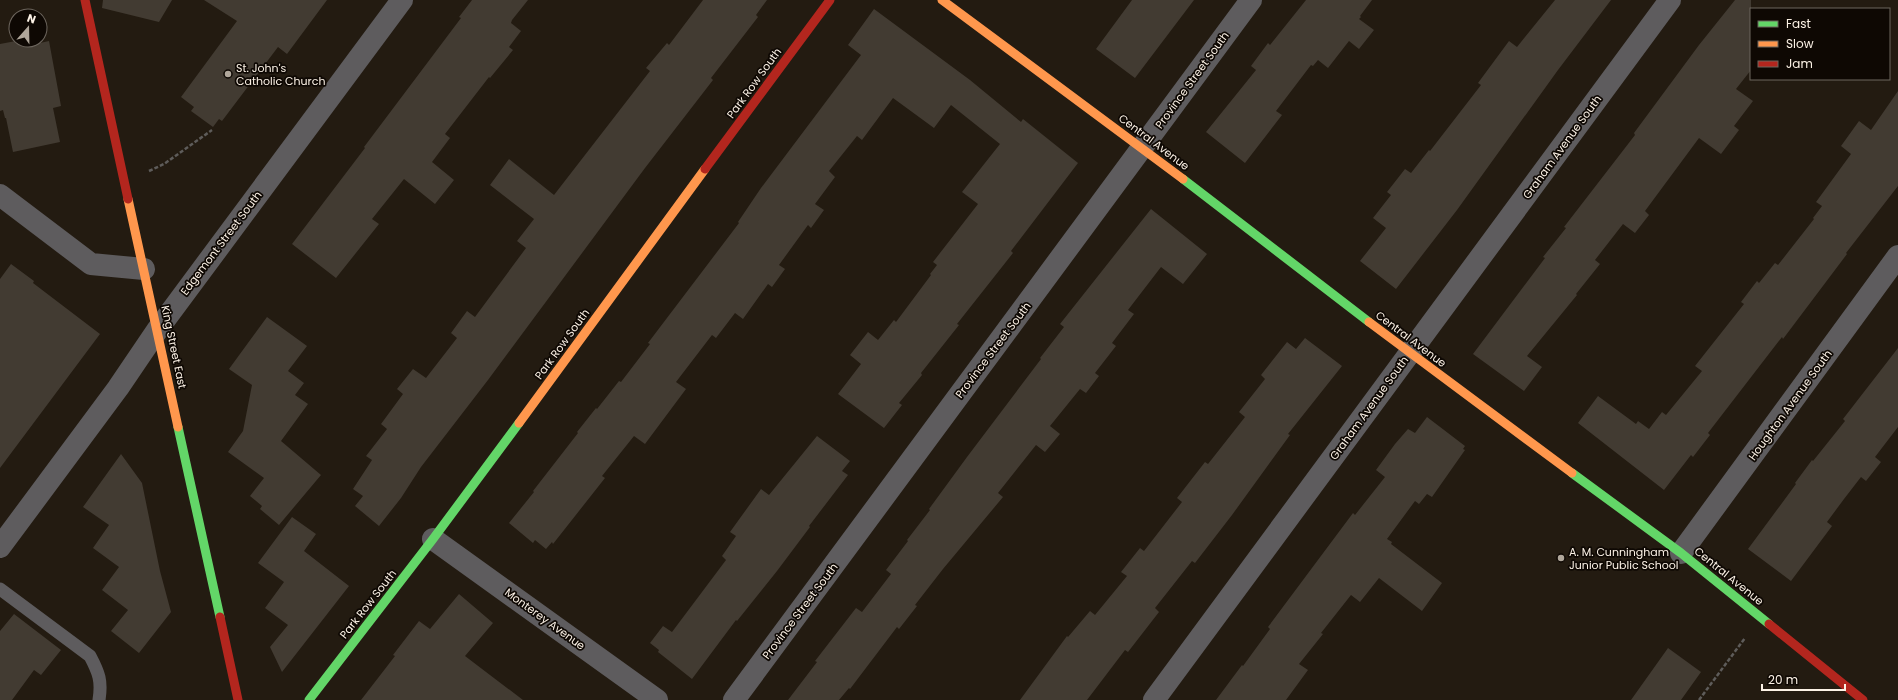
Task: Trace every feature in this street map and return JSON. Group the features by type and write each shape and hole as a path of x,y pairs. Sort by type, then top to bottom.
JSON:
{"street":[{"name":"King Street East","path":"85,0 238,700"},
{"name":"Edgemont Street South","path":"0,547 118,388 158,329 402,0"},
{"name":"Park Row South","path":"308,700 433,539 830,0"},
{"name":"Central Avenue","path":"942,0 1143,148 1410,353 1681,553 1864,700"},
{"name":"Province Street South","path":"734,700 1251,0"},
{"name":"Graham Avenue South","path":"1154,700 1670,0"},
{"path":"0,195 91,264 144,269"},
{"name":"Houghton Avenue South","path":"1681,553 1898,256"},
{"name":"Monterey Avenue","path":"433,539 657,700"}],"lane":[{"path":"0,589 90,656 98,671 101,686 99,700"}],"path":[{"path":"124,182 164,164 212,130"},
{"path":"1699,700 1760,617"}],"building":[{"path":"103,0 172,0 159,22 102,8"},
{"name":"St. John's Catholic Church","path":"204,0 327,0 287,54 278,47 222,121 219,119 213,127 191,111 194,107 181,97 237,21"},
{"path":"472,0 528,0 511,23 521,31 509,47 513,50 490,78 489,77 445,134 450,138 432,162 454,180 435,204 404,179 372,219 379,224 336,278 292,244 461,18 459,17"},
{"path":"703,0 767,0 756,15 758,17 711,78 713,80 645,168 488,380 421,467 401,498 379,526 355,506 363,496 353,489 372,460 366,456 387,429 381,424 403,394 397,389 413,369 426,378 457,338 451,333 467,311 475,317 526,248 517,241 534,219 490,185 509,159 554,195 650,71 646,68 667,43 669,45"},
{"path":"1132,0 1194,0 1135,78 1096,49"},
{"path":"1306,0 1372,0 1359,19 1374,30 1359,49 1349,41 1328,68 1318,60 1313,66 1311,65 1276,111 1282,115 1245,163 1206,132 1256,70 1251,66 1268,43 1270,45"},
{"path":"1555,0 1611,0 1558,70 1457,210 1396,289 1360,261 1386,228 1373,218 1391,195 1387,192 1405,169 1411,173 1429,150 1430,151 1481,85 1478,83 1509,41 1517,47"},
{"path":"1735,0 1751,0 1750,71 1736,89 1753,101 1734,126 1739,130 1721,154 1699,138 1645,211 1649,215 1635,233 1623,224 1595,260 1600,264 1576,294 1577,295 1527,356 1542,367 1524,391 1473,354 1545,258 1543,257 1566,228 1564,227 1635,135 1634,133 1699,45"},
{"path":"874,9 970,80 1021,122 1023,119 1078,163 1011,251 1013,253 957,324 959,325 899,403 902,405 884,428 838,394 861,364 850,355 868,332 878,340 894,320 896,322 931,275 930,274 937,265 933,262 978,204 962,192 1000,144 951,105 934,128 893,98 862,140 857,136 829,171 835,177 815,204 824,210 811,228 808,225 779,265 785,269 772,287 768,284 743,319 735,313 716,338 712,335 676,382 686,389 645,444 634,436 602,476 605,478 553,544 552,542 546,549 535,540 533,543 509,523 534,492 533,491 578,433 577,432 619,381 621,382 650,344 648,343 739,223 738,222 761,188 861,55 848,45"},
{"path":"49,41 61,106 53,108 60,142 13,152 6,118 3,110 0,111 0,44 8,42 8,48 48,48"},
{"path":"1898,91 1898,186 1846,253 1847,254 1783,339 1782,337 1708,433 1710,435 1693,457 1691,455 1664,490 1578,423 1598,396 1636,424 1638,421 1649,429 1662,412 1666,415 1702,371 1695,366 1744,304 1741,302 1757,281 1759,283 1775,263 1778,265 1814,219 1813,218 1822,206 1816,202 1851,154 1841,146 1859,121 1871,130"},
{"path":"1151,209 1207,254 1183,284 1161,267 1128,310 1134,314 1112,343 1116,346 1095,373 1099,376 1086,393 1080,389 1050,426 1060,434 1045,452 1036,445 998,493 1003,497 943,569 915,605 917,606 899,629 897,627 850,689 849,688 839,700 788,700 817,662 815,661 856,608 862,612 891,574 886,570 967,457 1064,327 1060,324"},
{"path":"11,264 34,281 33,283 100,334 0,468 0,279"},
{"path":"267,317 307,346 288,371 304,383 295,395 308,404 281,441 321,475 279,525 260,509 262,506 250,496 264,478 228,452 243,431 252,385 229,369"},
{"path":"1305,338 1342,366 1288,434 1290,435 1195,563 1192,561 1155,608 1159,612 1128,652 1125,650 1087,700 1020,700 1067,636 1068,637 1090,611 1095,615 1127,576 1121,572 1140,548 1144,551 1182,502 1177,498 1205,462 1208,464 1245,417 1239,412 1265,379 1261,375 1287,342 1296,349"},
{"path":"1898,348 1898,427 1875,457 1881,462 1866,481 1861,477 1844,499 1827,522 1832,526 1791,581 1748,549 1812,460 1813,461 1845,421 1843,419"},
{"path":"1427,417 1465,446 1463,449 1465,450 1432,497 1427,494 1419,504 1415,501 1387,539 1392,542 1391,544 1442,583 1422,611 1379,578 1360,602 1351,595 1321,633 1323,634 1299,664 1308,670 1286,700 1216,700 1242,665 1243,666 1270,629 1268,627 1353,513 1355,515 1385,477 1376,470 1395,444 1408,429 1415,433"},
{"path":"817,436 850,461 842,471 848,475 777,571 737,621 736,620 692,679 658,652 659,650 650,643 663,626 672,632 726,560 722,556 736,536 730,532 761,489 769,495"},
{"path":"121,454 142,483 160,571 171,612 139,653 111,631 128,610 102,590 119,567 93,548 109,525 83,507"},
{"path":"292,517 316,534 304,551 349,586 282,672 270,647 288,625 265,608 284,582 258,563"},
{"path":"459,594 493,623 465,656 523,700 361,700 395,656 393,655 419,621 430,629"},
{"path":"14,614 61,650 41,675 34,670 12,700 0,700 0,631"},
{"path":"1668,648 1701,672 1681,700 1631,700"}],"traffic: fast":[{"path":"1183,179 1369,322"},
{"path":"309,700 433,539 519,423"},
{"path":"178,427 220,617"},
{"path":"1572,473 1681,553 1769,624"}],"traffic: slow":[{"path":"942,0 1183,179"},
{"path":"519,423 705,169"},
{"path":"128,199 178,427"},
{"path":"1369,322 1572,473"}],"traffic: jam":[{"path":"85,0 128,199"},
{"path":"705,169 830,0"},
{"path":"220,617 238,700"},
{"path":"1769,624 1863,700"}],"place":[{"name":"St. John's Catholic Church","path":"228,74"},
{"name":"A. M. Cunningham Junior Public School","path":"1561,558"}]}
